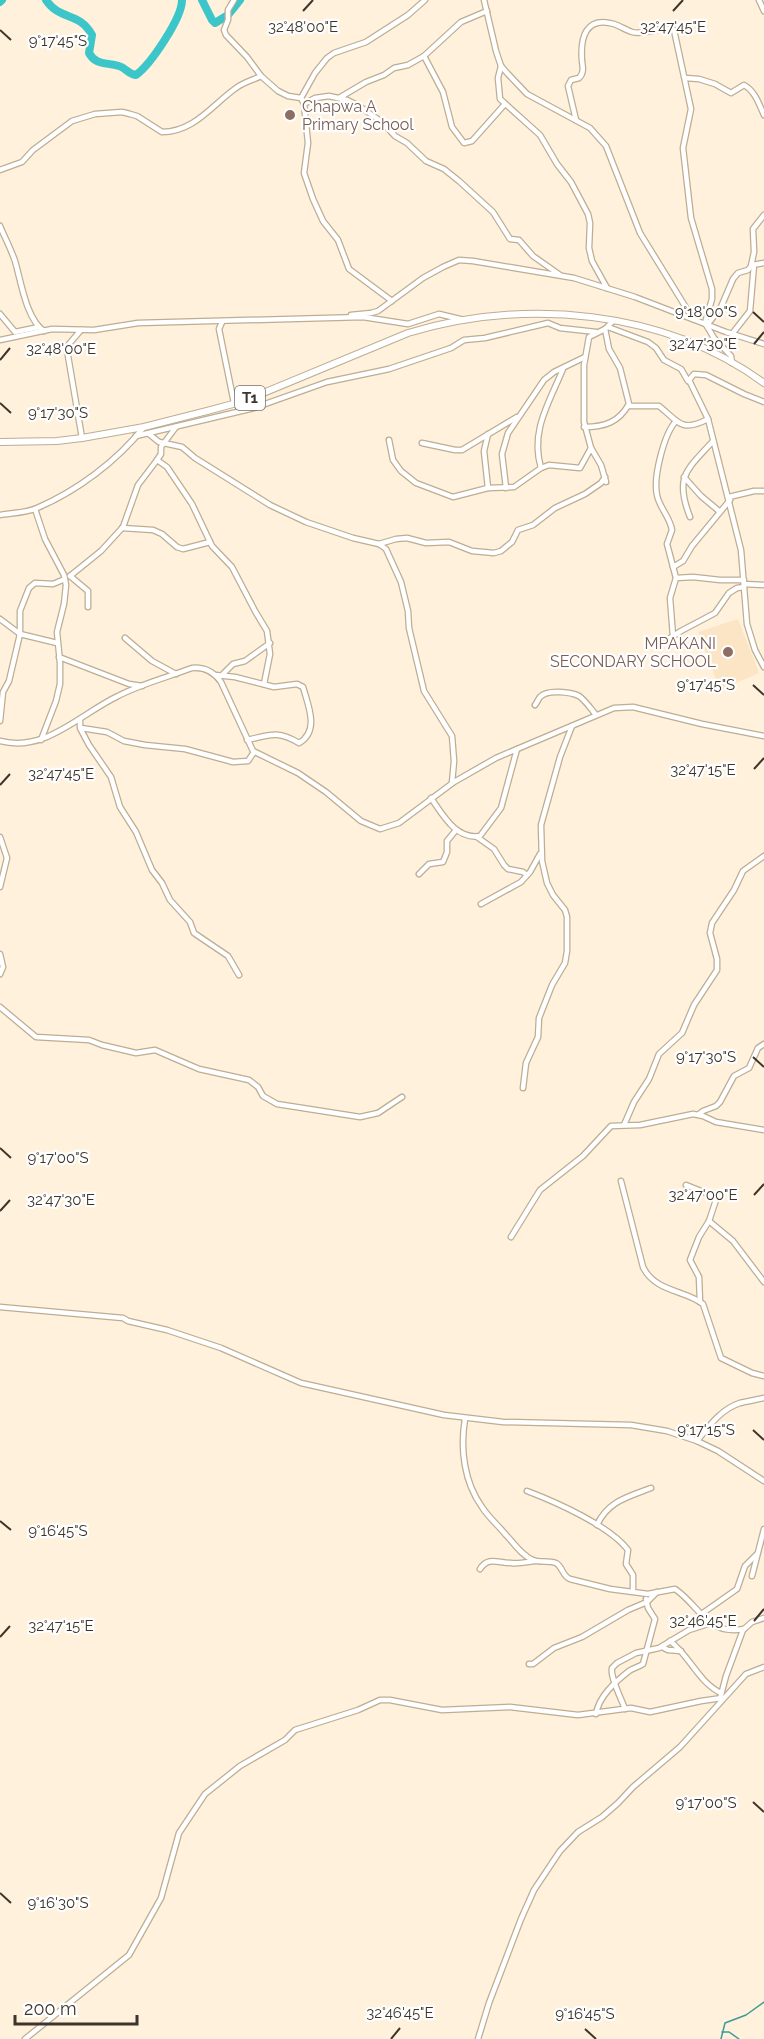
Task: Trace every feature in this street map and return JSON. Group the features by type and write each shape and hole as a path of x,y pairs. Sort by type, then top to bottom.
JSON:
{"highway":[{"name":"T1","path":"0,442 57,441 144,427 244,401 381,342 432,326 489,315 563,314 608,325 662,333 704,349 763,382"}],"street":[{"path":"234,0 228,10 225,31 261,76 281,93 300,98 304,104 308,143 304,173 323,221 338,240 349,269 392,302"},
{"path":"300,98 327,58 334,53 358,46 408,15 425,0"},
{"path":"484,0 501,66 527,94 590,128 606,146 640,233 694,320"},
{"path":"757,0 763,10"},
{"path":"339,98 394,68 408,65 424,57 461,22 487,11"},
{"path":"576,120 569,93 569,83 582,77 584,39 591,25 598,22 613,24 632,32 645,33 666,28 674,30 691,109 682,148 691,218 712,289 706,324 714,338 731,357 732,363"},
{"path":"424,57 443,92 449,118 464,143 472,141 505,104"},
{"path":"501,66 498,87 500,99 540,135 584,206 590,224 589,248 592,261 607,288"},
{"path":"0,170 22,162 33,150 72,121 95,114 122,112 137,116 162,132 180,129 206,115 242,84 261,76"},
{"path":"685,78 715,84 731,93 744,85 752,91 764,115"},
{"path":"304,104 315,98 328,96 353,103 370,114 426,160 453,176 493,212 510,239 519,240 533,256 562,276"},
{"path":"732,334 750,310 754,252 753,229 764,215"},
{"path":"0,226 16,264 32,317 41,329"},
{"path":"339,317 371,314 392,302 423,278 459,260 562,276 607,288 764,344"},
{"path":"706,324 721,307 738,273 748,270 752,265 764,263"},
{"path":"0,314 15,332 61,328 94,330 138,323 339,317 363,317 408,324 439,314 453,315 464,320"},
{"path":"222,322 219,329 234,403"},
{"path":"136,436 254,408 327,382 389,369 450,348 464,340 485,338 548,323 560,328 596,332"},
{"path":"149,434 164,444 182,447 260,500 306,522 353,538 379,544 407,538 426,543 449,542 476,552 498,552 513,541 518,530 533,525 555,508 574,501 605,479 601,465 591,448 584,427 583,415 585,357 589,337 608,325"},
{"path":"608,325 648,342 664,360 681,369 708,419 741,550 747,624 764,667"},
{"path":"584,427 603,426 614,422 628,406 620,368 609,350 608,325"},
{"path":"0,340 41,329"},
{"path":"81,330 69,344 68,350 81,438"},
{"path":"506,489 502,448 507,435 544,380 585,357"},
{"path":"541,468 536,451 539,428 563,369"},
{"path":"690,383 690,378 694,374 706,375 764,402"},
{"path":"628,406 655,405 661,407 676,421 692,427 708,419"},
{"path":"422,443 459,451 519,416"},
{"path":"673,636 670,598 676,578 667,544 672,526 660,504 656,489 663,446 676,421"},
{"path":"0,515 35,509 98,472 144,427"},
{"path":"0,721 3,692 9,681 20,634 20,611 30,586 35,583 57,583 68,578 101,551 122,528 138,486 161,454 161,447 176,427"},
{"path":"488,434 484,451 488,488"},
{"path":"389,440 393,460 401,471 416,483 453,497 488,488 514,487 541,468 552,465 579,469 591,448"},
{"path":"690,518 682,489 684,477 713,441"},
{"path":"157,460 167,467 192,504 210,542 232,567 267,631 270,654 264,684"},
{"path":"684,477 701,496 720,511"},
{"path":"673,567 684,561 692,546 729,499 754,491 764,491"},
{"path":"35,509 45,539 62,572 88,591 88,607"},
{"path":"122,528 153,530 183,549 210,542"},
{"path":"379,544 389,554 401,582 408,611 410,634 424,691 452,736 454,761 452,783"},
{"path":"676,578 693,577 764,585"},
{"path":"41,740 58,693 60,675 58,627 68,578"},
{"path":"667,640 715,613 729,593 744,583"},
{"path":"0,619 20,634 57,643"},
{"path":"125,638 152,661 176,674"},
{"path":"218,675 233,664 245,662 270,643"},
{"path":"59,657 129,684 142,686"},
{"path":"0,741 20,744 41,740 118,695 197,668 274,687 297,684 302,686 312,716 311,725 300,743 286,737 269,734 247,740"},
{"path":"218,675 254,752 298,773 326,792 361,821 380,829 399,823 452,783 517,749 614,708 633,707 764,736"},
{"path":"536,705 544,694 557,692 580,697 596,715"},
{"path":"80,719 80,728 89,746 111,777 120,807 136,832 151,868 162,883 170,900 190,922 194,933 228,956 239,975"},
{"path":"523,1088 526,1063 538,1037 541,1014 552,985 565,963 567,951 565,910 547,883 542,852 542,818 572,726"},
{"path":"80,728 107,732 124,741 185,749 233,762 248,761 254,752"},
{"path":"477,837 501,808 517,749"},
{"path":"431,798 456,830 461,834 477,837 494,849 504,865 527,875"},
{"path":"419,874 429,864 443,862 447,852 447,842 456,830"},
{"path":"0,837 8,858 0,887"},
{"path":"481,904 521,882 542,852"},
{"path":"624,1125 634,1102 652,1072 657,1056 682,1034 694,1005 717,970 717,959 710,933 712,923 734,890 743,871 764,856"},
{"path":"0,954 3,967 0,974"},
{"path":"0,1007 36,1037 89,1040 136,1053 155,1050 199,1069 249,1080 255,1083 266,1099 289,1107 324,1110 360,1117 378,1113 402,1097"},
{"path":"511,1237 542,1188 583,1156 597,1143 605,1130 611,1126 640,1125 699,1114 716,1106 734,1076 749,1068 758,1048 764,1044"},
{"path":"699,1114 716,1122 764,1130"},
{"path":"621,1181 647,1275 671,1291 700,1302"},
{"path":"686,1185 715,1197 716,1203 709,1221 699,1237 690,1260 699,1277 700,1302 719,1356 752,1373 764,1376"},
{"path":"709,1221 733,1241 758,1271 764,1282"},
{"path":"0,1307 123,1318 151,1325 242,1356 301,1383 346,1395 465,1419 631,1425 667,1431 696,1441 736,1462 764,1481"},
{"path":"696,1441 729,1407 764,1398"},
{"path":"465,1419 462,1452 475,1496 484,1510 518,1548 535,1561"},
{"path":"597,1525 604,1512 619,1500 651,1488"},
{"path":"527,1491 552,1501 597,1525 628,1550 626,1567 633,1575 633,1591"},
{"path":"700,1615 737,1588 746,1566 761,1546 764,1529"},
{"path":"752,1576 756,1555"},
{"path":"480,1569 490,1561 556,1563 565,1577 570,1580 610,1589 646,1594 675,1589 711,1623 730,1631 744,1629"},
{"path":"529,1664 533,1664 554,1648 582,1637 628,1610 647,1602 657,1592"},
{"path":"596,1714 601,1698 630,1670 642,1666 655,1619 646,1594"},
{"path":"721,1697 744,1629 752,1622 764,1618"},
{"path":"625,1709 611,1677 612,1668 626,1658 646,1650 662,1647 689,1630 711,1623"},
{"path":"670,1641 721,1697"},
{"path":"662,1647 681,1651"},
{"path":"478,2039 521,1918 551,1862 573,1836 602,1817 685,1742 721,1697 746,1674 764,1667"},
{"path":"25,2039 129,1955 161,1898 179,1833 205,1794 240,1766 285,1740 295,1730 358,1710 374,1702 390,1700 442,1710 510,1707 578,1715 631,1708 650,1712 721,1697"}],"shaded area":[{"name":"MPAKANI SECONDARY SCHOOL","path":"738,619 759,673 720,690 698,632"}],"waterway":[{"path":"46,0 57,11 87,27 92,35 89,53 95,60 119,66 136,75 150,61 165,40 177,18 182,0"},
{"path":"202,0 215,23 228,15 240,0"},
{"path":"721,2039 725,2023 746,2015 764,2002"},
{"path":"722,2032 729,2032 739,2039"}],"place":[{"name":"Chapwa A Primary School","path":"290,115"},
{"name":"MPAKANI SECONDARY SCHOOL","path":"728,652"}]}
